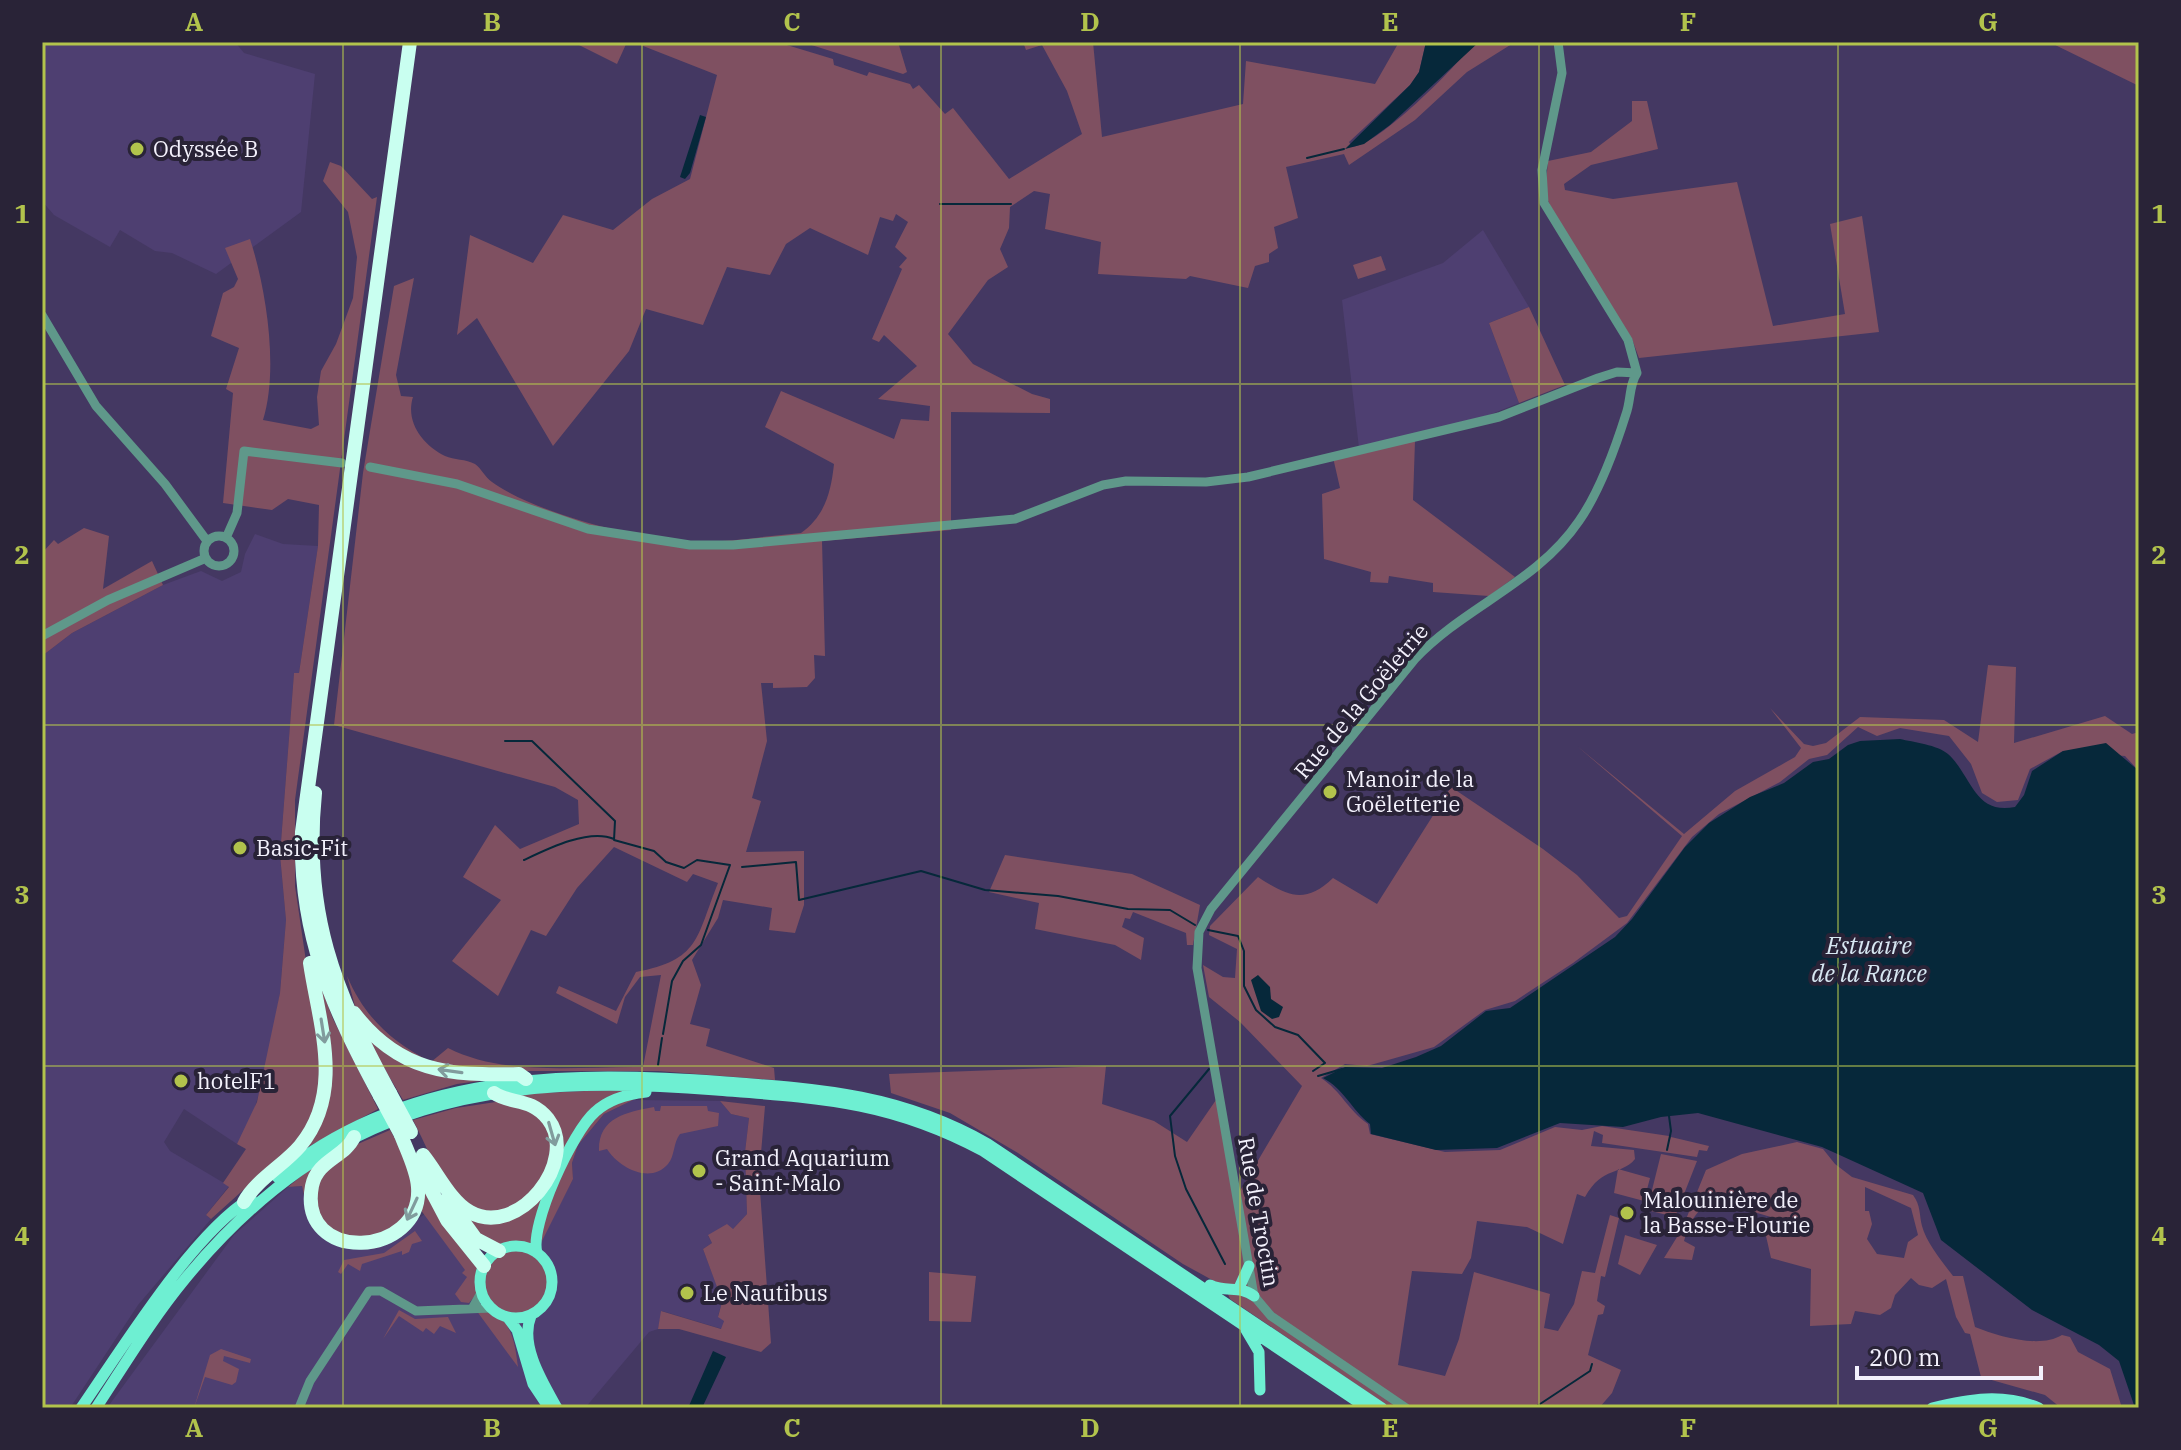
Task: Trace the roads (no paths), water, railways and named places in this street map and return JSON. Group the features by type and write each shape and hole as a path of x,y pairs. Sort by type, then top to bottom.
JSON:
{"highway":[{"path":"410,42 303,814 301,865 309,927 329,995 406,1133 447,1220 484,1266"},
{"path":"385,1094 340,993 315,903 313,814 418,42"},
{"path":"244,1202 303,1142 324,1099 326,1062 308,949 309,927"},
{"path":"340,993 370,1034 405,1060 444,1071 519,1074 526,1079"},
{"path":"406,1133 453,1197 471,1213 497,1217 522,1208 549,1173 556,1145 555,1132 535,1106 494,1093"},
{"path":"354,1137 351,1144 324,1163 315,1176 311,1199 313,1212 327,1232 356,1245 387,1237 404,1224 416,1207 417,1179 406,1133"},
{"path":"423,1155 469,1233 483,1245 499,1251"}],"main road":[{"path":"81,1408 166,1289 244,1202 296,1161 365,1121 453,1091 526,1079 628,1076 841,1092 906,1106 948,1122 988,1144 1382,1408"},
{"path":"96,1408 186,1278 265,1197 302,1168 354,1137 419,1110 494,1093 587,1085 685,1088 864,1104 931,1124 983,1151 1367,1408"},
{"path":"537,1253 536,1229 584,1123 615,1099 638,1093 678,1093 685,1088"},
{"path":"508,1318 531,1316 546,1304 552,1286 549,1267 537,1253 518,1246 499,1251 484,1266 481,1293 491,1308 508,1318 517,1330 529,1376 549,1408"},
{"path":"1239,1288 1249,1266"},
{"path":"1188,1276 1223,1291 1239,1288 1254,1296"},
{"path":"531,1316 527,1330 533,1355 557,1408"},
{"path":"1245,1326 1259,1352 1260,1390"},
{"path":"1932,1408 1983,1398 2018,1401 2039,1408"},
{"path":"1964,1408 2012,1408"}],"street":[{"path":"370,467 457,484 588,529 710,546 1015,519 1103,485 1126,481 1227,481 1499,417 1617,372 1635,378 1628,340 1544,203 1542,170 1562,73 1558,42"},
{"path":"42,315 96,406 159,476 207,541 206,558"},
{"name":"Rue de la Goëletrie","path":"1203,996 1197,943 1211,909 1415,659 1443,632 1534,570 1579,522 1596,491 1627,412 1635,378"},
{"path":"226,538 237,513 244,451 342,463"},
{"path":"206,558 214,565 229,562 233,546 226,538 216,536 207,541"},
{"path":"42,636 81,613 206,558"},
{"name":"Rue de Troctin","path":"1203,996 1254,1296 1271,1316 1406,1408"},
{"path":"299,1408 315,1372 366,1292 381,1291 416,1311 491,1308"},
{"path":"473,1307 481,1293"}],"water":[{"path":"1426,42 1479,42 1390,125 1364,144 1345,149 1410,85 1419,72"},
{"path":"700,115 706,117 690,173 685,179 680,177"},
{"name":"Estuaire de la Rance","path":"1900,739 1944,751 1982,800 2001,808 2015,807 2024,795 2032,771 2063,751 2106,743 2139,771 2139,1408 2135,1408 2119,1361 2099,1345 2032,1310 1941,1240 1923,1193 1822,1147 1698,1113 1661,1117 1623,1127 1560,1123 1497,1148 1436,1150 1371,1134 1370,1124 1337,1088 1323,1078 1345,1067 1382,1068 1416,1057 1441,1046 1486,1011 1510,1008 1615,937 1685,847 1709,823 1750,797 1784,783 1813,762 1829,759 1848,745 1860,741"},
{"path":"1258,975 1270,987 1271,999 1283,1007 1279,1017 1272,1019 1261,1011 1251,980"},
{"path":"713,1351 726,1357 702,1408 688,1408"}],"waterway":[{"path":"1307,158 1344,149"},
{"path":"940,204 1011,204"},
{"path":"505,741 532,741 615,821 614,840 654,851 666,862 684,868 697,860 730,865 701,945 683,961 672,981 663,1034"},
{"path":"524,860 581,838 604,836 614,839"},
{"path":"742,867 796,862 799,900 921,871 985,890 1058,896 1128,909 1170,910 1195,925"},
{"path":"1208,930 1238,936 1244,951 1244,986 1256,1010 1275,1027 1298,1035 1325,1063 1313,1071"},
{"path":"658,1065 662,1038"},
{"path":"1209,1069 1170,1116 1175,1156 1186,1189 1225,1264"},
{"path":"1318,1076 1342,1069"},
{"path":"1667,1150 1671,1131 1669,1116"},
{"path":"1534,1408 1590,1371 1592,1364"}],"place":[{"name":"Odyssée B","path":"137,149"},
{"name":"Manoir de la Goëletterie","path":"1330,792"},
{"name":"Basic-Fit","path":"240,848"},
{"name":"hotelF1","path":"181,1081"},
{"name":"Grand Aquarium - Saint-Malo","path":"699,1171"},
{"name":"Malouinière de la Basse-Flourie","path":"1627,1213"},
{"name":"Le Nautibus","path":"687,1293"}]}
